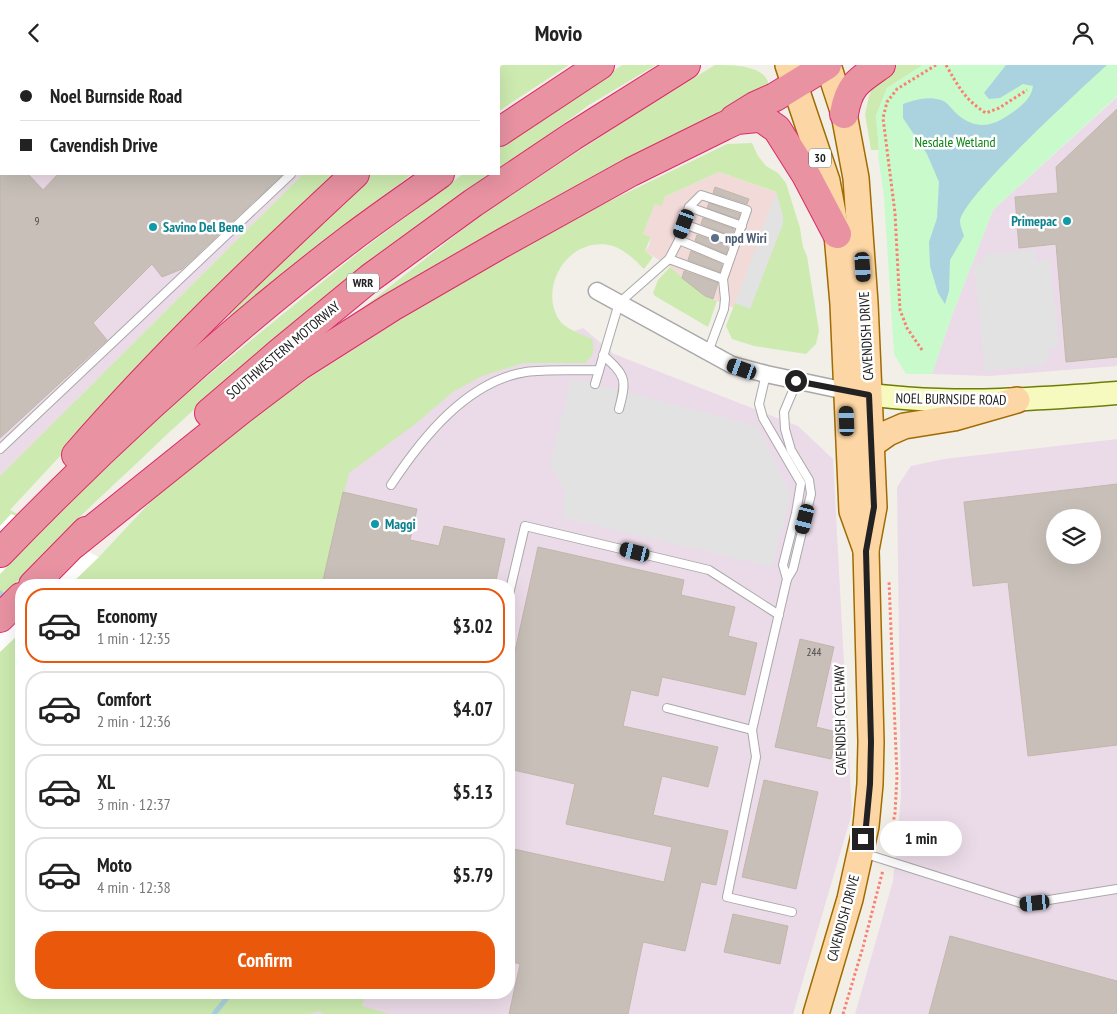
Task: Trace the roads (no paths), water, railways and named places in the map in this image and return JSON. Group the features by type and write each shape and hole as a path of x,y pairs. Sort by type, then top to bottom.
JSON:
{"highway":[{"path":"500,131 600,65"},
{"name":"SOUTHWESTERN MOTORWAY","path":"39,579 186,433 370,278 473,203 573,136 686,65"},
{"path":"74,544 299,366 392,307 501,244 631,172 775,97 791,74 827,65"},
{"path":"844,114 847,98 854,87 880,65"},
{"path":"724,125 738,120 757,118 763,119 777,129 790,147 837,234"},
{"path":"3,550 27,521 62,472 115,411 265,257 354,175"},
{"path":"27,521 212,352 351,237 439,175"},
{"path":"0,619 15,603"}],"main road":[{"name":"CAVENDISH DRIVE","path":"827,65 844,114 856,178 865,303 857,393 852,511 866,551"},
{"name":"CAVENDISH DRIVE","path":"791,74 827,181 837,234 843,304 857,393 871,445 874,507 866,551 871,742 866,826 850,899 816,1014"},
{"name":"NOEL BURNSIDE ROAD","path":"857,393 939,401 1017,400 1117,393"},
{"path":"871,445 888,433 904,426 954,418 1017,400"}],"street":[{"name":"NOEL BURNSIDE ROAD","path":"598,291 732,365 796,381 857,393"}],"lane":[{"path":"0,449 290,175"},
{"path":"595,384 619,303 669,259 690,207 701,195 747,210 723,279 724,309 708,352"},
{"path":"690,207 742,226"},
{"path":"684,224 736,243"},
{"path":"678,240 729,261"},
{"path":"669,259 723,279"},
{"path":"603,355 619,371 623,380 624,390 619,409"},
{"path":"391,485 408,459 461,402 490,383 525,372 599,371"},
{"path":"766,374 759,404 763,418 800,483 796,513 783,565 787,579"},
{"path":"792,912 727,897 756,757 752,730 787,579 793,569 811,494 810,480 791,450 785,429 784,412 796,381"},
{"path":"512,579 524,526 709,570 779,615"},
{"path":"667,708 752,730"},
{"path":"860,853 1024,904 1117,889"}],"water":[{"path":"1006,65 1107,65 1025,142 980,190 966,208 960,221 964,236 950,260 949,291 945,304 938,293 930,266 929,242 937,218 939,182 927,154 903,118 903,104 931,98 946,102 958,115 972,123 986,125 999,121 1026,101 1033,86 1023,84 1000,98 989,99 984,93"}],"waterway":[{"path":"0,593 7,599"},
{"path":"214,1014 226,999"}],"place":[{"name":"Primepac","path":"1067,221"},
{"name":"Savino Del Bene","path":"153,227"},
{"name":"npd Wiri","path":"715,238"},
{"name":"Maggi","path":"375,524"}],"park label":[{"name":"Nesdale Wetland","path":"955,142"}]}
